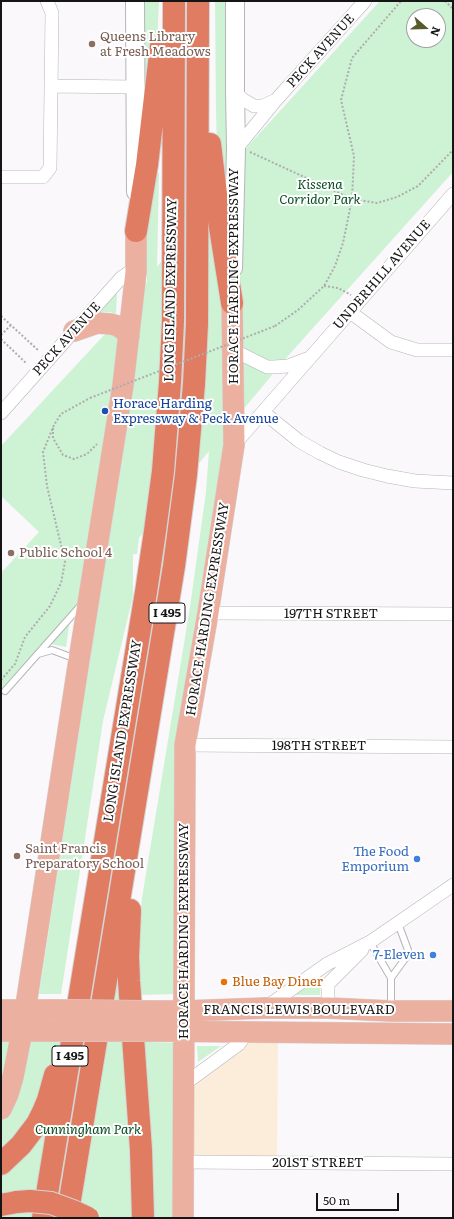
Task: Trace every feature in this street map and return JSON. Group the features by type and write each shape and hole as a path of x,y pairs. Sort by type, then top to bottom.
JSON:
{"highway":[{"path":"136,231 147,165 158,75 164,1"},
{"name":"LONG ISLAND EXPRESSWAY","path":"43,1218 151,560 159,501 172,353 174,1"},
{"name":"LONG ISLAND EXPRESSWAY","path":"67,1218 178,536 187,460 194,384 197,308 198,1"},
{"path":"203,1 208,123 212,166 232,303"},
{"path":"143,1218 141,1150 128,957 130,908 148,722"},
{"path":"1,1164 30,1136 48,1100 96,895"},
{"path":"9,1203 30,1201 51,1203 88,1218"}],"main road":[{"path":"1,1109 8,1094 13,1077 26,1010 89,595 123,385 136,272 135,1"},
{"name":"HORACE HARDING EXPRESSWAY","path":"183,1218 185,745 208,613 234,446 232,303 241,150 235,91 235,1"},
{"path":"74,331 97,323 110,324 118,326 124,330 128,336"},
{"name":"FRANCIS LEWIS BOULEVARD","path":"1,1010 184,1011 265,1008 328,1008 391,1011 453,1011"},
{"name":"FRANCIS LEWIS BOULEVARD","path":"1,1031 453,1034"}],"street":[{"path":"1,177 43,177 50,168 52,13 47,1"},
{"name":"PECK AVENUE","path":"241,150 276,100 365,1"},
{"path":"51,86 135,87"},
{"path":"235,91 248,103 254,106 263,106 276,100"},
{"name":"UNDERHILL AVENUE","path":"234,446 453,194"},
{"name":"PECK AVENUE","path":"1,413 121,278 128,273 136,272"},
{"path":"350,312 391,342 417,350 453,350"},
{"name":"UNDERHILL AVENUE","path":"233,350 267,367 288,366 310,357"},
{"path":"263,412 299,441 339,462 387,476 416,481 453,483"},
{"name":"197TH STREET","path":"208,613 453,614"},
{"name":"198TH STREET","path":"185,745 453,747"},
{"path":"265,1008 327,964 370,942 453,885"},
{"path":"328,1008 328,984 370,942"},
{"path":"183,1085 239,1044 247,1033"},
{"name":"201ST STREET","path":"183,1162 453,1164"}],"lane":[{"path":"5,691 89,595"},
{"path":"36,654 52,650 79,660"},
{"path":"391,978 407,956 408,950 398,923"},
{"path":"370,942 391,978 391,1011"}],"path":[{"path":"1,680 15,664 25,637 50,606 61,583 66,562 47,486 43,452 54,425 61,414 90,398 275,326 298,310 324,286 335,266 343,242 352,198 354,156 341,100 352,58 401,1"},
{"path":"445,1 453,9"},
{"path":"241,150 352,198 377,203 397,197 418,186 453,150"},
{"path":"324,286 338,288 360,300"},
{"path":"1,316 39,351"},
{"path":"1,335 11,325"},
{"path":"1,339 27,364"},
{"path":"54,425 53,438 63,454 74,459 87,454 98,443 102,434 115,436"}],"shaded area":[{"path":"253,1039 278,1039 277,1157 190,1157 191,1086"}],"green space":[{"path":"144,1 159,1 157,46 144,123"},
{"name":"Kissena Corridor Park","path":"215,1 229,1 228,173 249,145 380,1 453,1 453,172 287,357 227,429 176,745 174,769 174,994 139,995 136,962 142,898 190,607 206,492 209,451 139,538 137,554 133,554 133,596 103,721 61,994 39,994 102,579 1,689 1,573 39,532 1,496 1,446 119,319 147,282 147,206 157,169 159,174 157,267 221,182 218,174"},
{"path":"117,293 116,314 102,312 96,315"},
{"path":"70,619 66,647 51,644 51,641"},
{"name":"Cunningham Park","path":"119,978 128,1041 174,1043 175,1218 1,1218 1,1038 106,1041 115,991"},
{"path":"321,978 320,995 294,995"},
{"path":"197,1046 221,1046 198,1062"}],"place":[{"name":"Queens Library at Fresh Meadows","path":"92,44"},
{"name":"Horace Harding Expressway & Peck Avenue","path":"105,411"},
{"name":"Public School 4","path":"11,553"},
{"name":"Saint Francis Preparatory School","path":"17,856"},
{"name":"The Food Emporium","path":"417,859"},
{"name":"7-Eleven","path":"433,955"},
{"name":"Blue Bay Diner","path":"224,982"}]}
